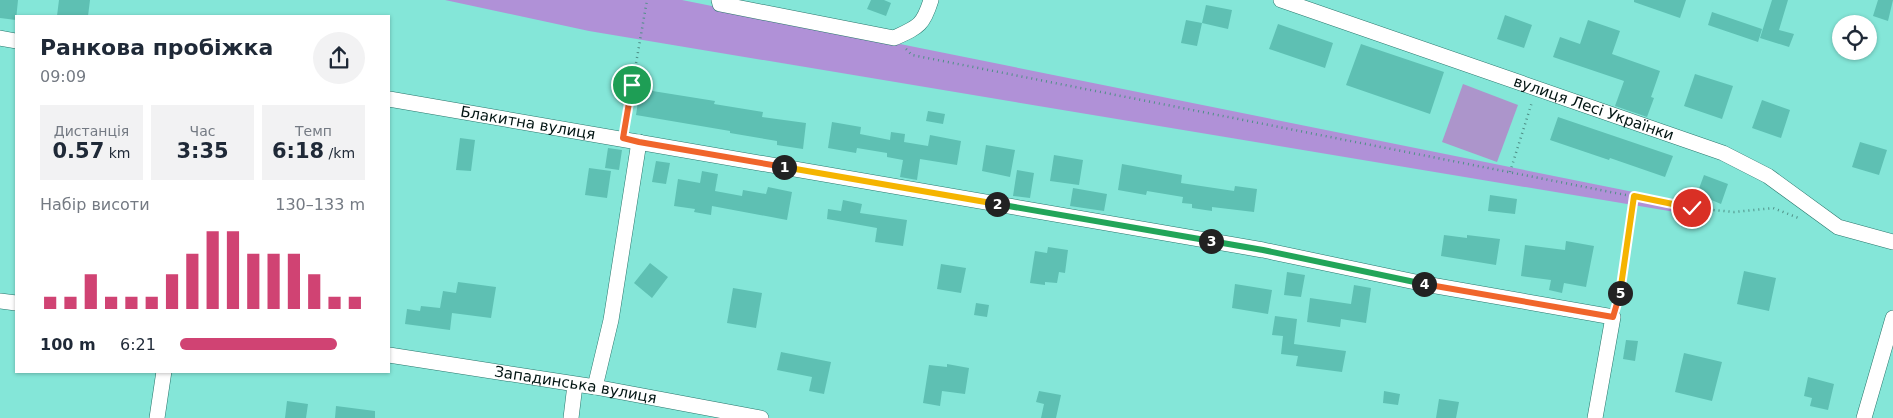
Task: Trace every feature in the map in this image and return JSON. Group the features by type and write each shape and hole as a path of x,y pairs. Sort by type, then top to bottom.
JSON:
{"street":[{"path":"719,2 894,38 917,27 927,15 931,0"},
{"name":"вулиця Лесі Українки","path":"1281,0 1724,153 1768,176 1838,227 1893,242"},
{"path":"0,38 15,41"},
{"name":"Блакитна вулиця","path":"390,98 1263,250 1425,284 1613,317"},
{"path":"595,388 611,320 639,142"},
{"path":"0,301 15,303"},
{"path":"1595,418 1613,317"},
{"path":"1864,418 1893,318"},
{"name":"Западинська вулиця","path":"390,355 595,388 760,418"},
{"path":"157,418 164,373"},
{"path":"571,418 576,385"}],"path":[{"path":"623,138 647,0"},
{"path":"894,38 912,55 1700,209 1734,212 1773,208 1805,220"},
{"path":"1510,172 1537,87"},
{"path":"1613,317 1620,296 1634,196"}],"shaded area":[{"path":"445,0 682,0 1708,207 1705,217 589,31"},
{"path":"1463,84 1518,105 1497,162 1442,142"}],"building":[{"path":"0,0 18,0 15,20 0,18"},
{"path":"59,0 90,0 88,15 57,15"},
{"path":"871,0 884,0 891,3 886,16 867,9"},
{"path":"1634,0 1686,0 1680,18 1634,2"},
{"path":"1772,0 1788,0 1779,30 1794,34 1789,47 1760,38"},
{"path":"1878,0 1893,0 1888,21 1873,15"},
{"path":"1206,5 1232,10 1228,29 1202,23"},
{"path":"1712,12 1762,29 1758,42 1708,25"},
{"path":"1505,15 1532,25 1524,48 1497,39"},
{"path":"1186,20 1202,23 1197,46 1181,43"},
{"path":"1588,20 1620,31 1612,54 1660,71 1651,97 1654,98 1647,117 1615,106 1624,81 1553,57 1560,37 1580,44"},
{"path":"1278,24 1333,43 1325,68 1269,49"},
{"path":"1361,44 1444,72 1430,114 1346,85"},
{"path":"1695,74 1733,86 1722,119 1684,106"},
{"path":"640,89 715,101 714,104 763,112 762,117 806,123 803,149 777,145 777,141 730,133 730,131 636,115"},
{"path":"1762,100 1790,110 1781,138 1752,128"},
{"path":"928,111 945,114 943,124 926,121"},
{"path":"1558,117 1673,156 1665,177 1550,140"},
{"path":"832,122 861,127 860,134 890,140 891,132 905,134 904,142 928,146 930,135 961,141 957,165 920,159 917,180 900,177 903,160 887,157 887,153 857,148 856,153 828,148"},
{"path":"460,138 475,140 471,171 456,170"},
{"path":"1860,142 1887,150 1879,175 1852,167"},
{"path":"986,145 1015,150 1010,177 982,171"},
{"path":"608,148 622,150 619,170 605,168"},
{"path":"1054,155 1083,160 1079,185 1050,181"},
{"path":"656,161 670,163 666,184 652,182"},
{"path":"1122,164 1182,175 1181,183 1234,191 1235,186 1257,189 1254,212 1212,207 1212,211 1192,208 1192,204 1182,203 1183,197 1147,191 1146,195 1118,190"},
{"path":"589,168 611,171 607,198 585,195"},
{"path":"1017,170 1034,173 1030,198 1013,196"},
{"path":"702,171 718,174 715,191 742,196 743,190 766,194 768,187 792,192 787,220 712,206 711,215 694,212 695,209 674,206 678,179 700,183"},
{"path":"1704,175 1728,184 1721,204 1697,194"},
{"path":"1073,188 1107,194 1104,211 1070,206"},
{"path":"1490,195 1517,199 1515,214 1488,211"},
{"path":"843,200 862,204 860,213 907,220 903,246 875,242 877,228 827,219 828,209 841,211"},
{"path":"1444,235 1467,238 1467,235 1500,239 1496,265 1441,256"},
{"path":"1566,241 1594,246 1586,287 1564,283 1562,293 1549,290 1551,280 1521,276 1525,245 1565,250"},
{"path":"1048,247 1068,250 1065,273 1059,272 1057,283 1045,282 1045,285 1030,283 1035,251 1047,253"},
{"path":"650,263 668,277 652,298 634,283"},
{"path":"941,264 966,268 961,293 937,289"},
{"path":"1744,271 1776,278 1769,311 1737,304"},
{"path":"1287,272 1305,275 1301,297 1284,295"},
{"path":"458,282 496,287 491,318 452,313 450,330 405,324 407,309 420,311 421,306 440,308 443,291 456,293"},
{"path":"1235,284 1272,290 1268,314 1232,308"},
{"path":"1354,285 1371,288 1366,323 1341,319 1340,327 1307,322 1310,298 1351,304"},
{"path":"733,288 762,293 756,328 727,323"},
{"path":"976,303 989,305 987,317 974,315"},
{"path":"1275,316 1297,319 1294,344 1346,351 1342,372 1296,366 1298,356 1281,354 1283,336 1272,335"},
{"path":"1626,340 1638,341 1635,361 1623,359"},
{"path":"781,352 831,362 824,394 809,391 812,377 777,370"},
{"path":"1684,353 1722,362 1712,401 1675,392"},
{"path":"947,364 969,368 965,394 942,391 940,406 923,403 929,365 947,367"},
{"path":"1808,377 1834,384 1828,410 1810,406 1812,398 1804,396"},
{"path":"1039,391 1061,395 1056,418 1041,418 1044,404 1036,402"},
{"path":"1384,391 1400,394 1398,405 1383,403"},
{"path":"1439,399 1459,402 1456,418 1436,418"},
{"path":"287,401 308,404 306,418 285,418"},
{"path":"336,406 375,411 375,418 335,418"}],"route":[{"path":"632,85 623,138 639,142 1263,250 1425,284 1613,317 1620,296 1634,196 1692,208"}]}
